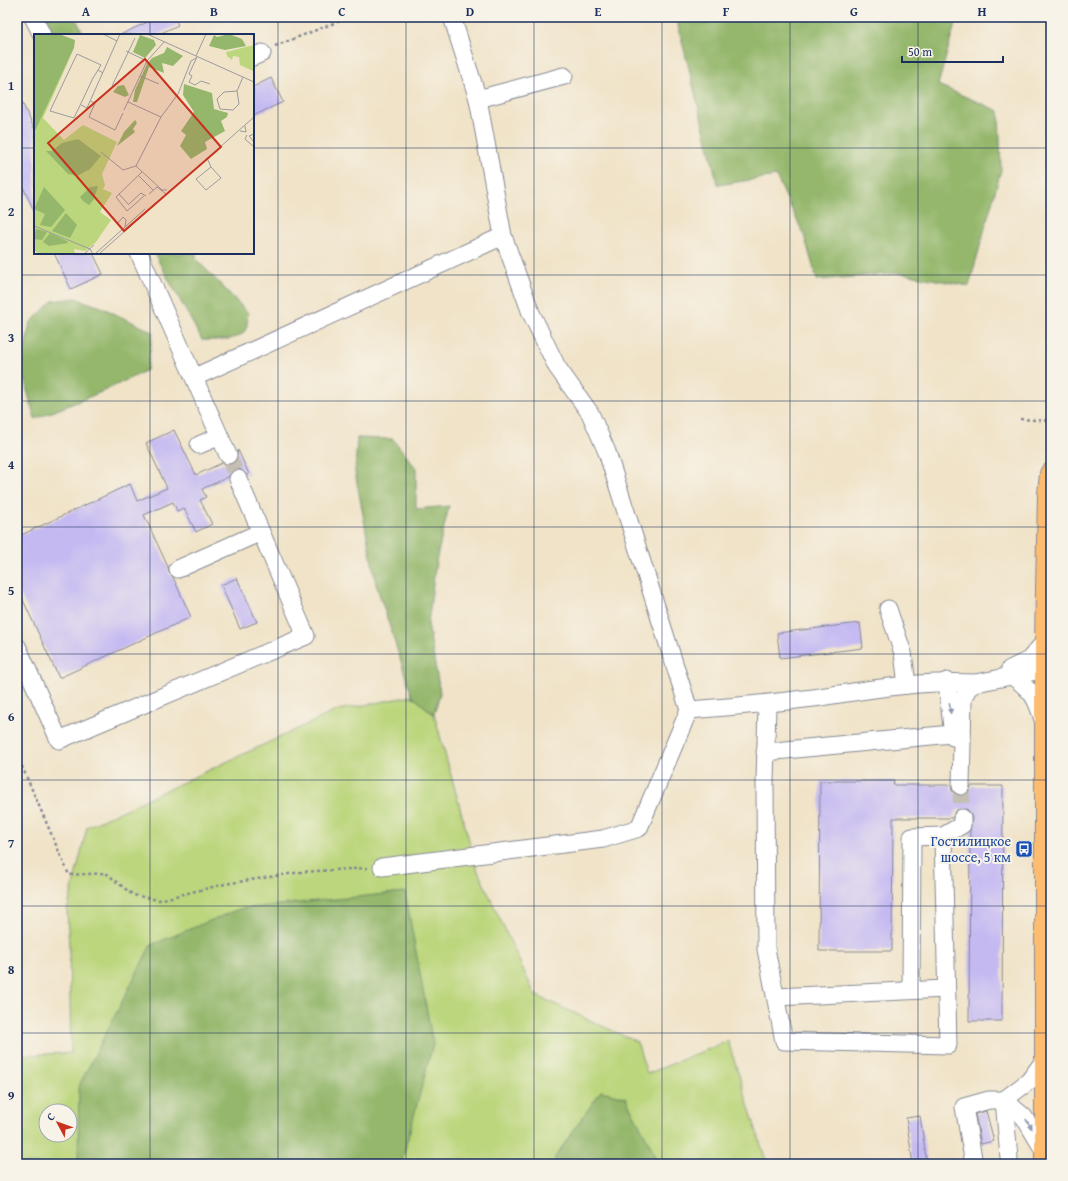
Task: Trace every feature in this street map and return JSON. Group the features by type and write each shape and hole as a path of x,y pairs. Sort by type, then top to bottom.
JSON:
{"main road":[{"path":"1046,1159 1046,731 1049,668 1046,640 1049,494 1051,474"}],"lane":[{"path":"34,17 42,34"},
{"path":"382,867 603,839 639,828 689,710 607,452 590,413 557,367 531,312 503,236 478,99 452,17"},
{"path":"478,99 564,76"},
{"path":"195,377 503,236"},
{"path":"139,254 195,377 228,455"},
{"path":"199,445 220,436"},
{"path":"17,646 59,740 306,636 238,478"},
{"path":"178,569 261,532"},
{"path":"888,609 903,653 907,684"},
{"path":"947,681 968,674 1013,669 1029,660 1046,640"},
{"path":"689,710 767,704 907,684 947,681 976,683 1049,668"},
{"path":"1012,676 1030,689 1038,703 1046,731"},
{"path":"947,681 957,733"},
{"path":"957,786 957,733 963,699 968,688 976,683"},
{"path":"767,704 765,752 766,949 784,1041 948,1045 946,989 952,826 912,838 911,990"},
{"path":"765,752 957,733"},
{"path":"776,997 946,989"},
{"path":"974,1164 964,1107 989,1100 1004,1100 1029,1081 1046,1058"},
{"path":"1004,1100 1010,1158"},
{"path":"1004,1100 1024,1117 1046,1159"}],"path":[{"path":"257,55 350,17"},
{"path":"1020,419 1051,421"},
{"path":"17,755 69,875 106,873 134,895 159,900 225,884 301,872 382,867"}],"green space":[{"path":"47,17 75,17 84,34 54,34"},
{"path":"676,17 957,17 938,85 999,111 1001,170 969,286 899,273 817,280 804,235 776,176 718,185"},
{"path":"155,254 196,254 196,259 248,313 247,327 243,333 238,336 220,340 202,340"},
{"path":"75,298 101,307 153,332 147,370 106,390 35,419 21,368 30,323 52,301"},
{"path":"357,438 393,439 416,468 416,509 449,506 436,561 428,624 440,693 434,714 412,696 376,584 355,472"},
{"path":"412,696 434,714 477,869 535,995 637,1042 647,1074 728,1041 767,1164 17,1164 17,1055 71,1053 67,911 87,827 338,710"},
{"path":"405,892 433,1044 401,1164 78,1164 79,1086 151,945 239,909"},
{"path":"601,1091 625,1097 652,1149 657,1164 556,1164 555,1157"}],"building":[{"path":"158,17 174,17 178,25 159,34 122,34"},
{"path":"271,78 283,102 254,116 254,86"},
{"path":"17,92 34,128 34,211 17,174"},
{"path":"54,254 93,254 103,274 71,289"},
{"path":"174,430 196,475 222,463 227,465 232,464 236,461 238,450 249,474 247,475 240,469 234,470 228,477 202,489 206,497 200,500 212,524 196,532 184,508 177,511 173,502 144,515 168,567 169,573 173,577 191,617 59,678 17,587 17,537 130,484 137,501 167,488 146,443"},
{"path":"237,578 257,622 240,629 221,585"},
{"path":"860,623 863,648 780,658 777,633"},
{"path":"820,781 894,781 893,785 951,785 952,791 960,796 969,792 971,786 1003,786 1002,1021 969,1021 970,831 972,818 967,809 957,810 952,818 893,818 892,951 819,951"},
{"path":"986,1111 994,1141 981,1144 975,1114"},
{"path":"920,1116 927,1164 913,1164 906,1118"}],"tunnel":[{"path":"228,455 238,479"},
{"path":"961,786 962,818"}],"place":[{"name":"Гостилицкое шоссе, 5 км","path":"1024,849"}]}
